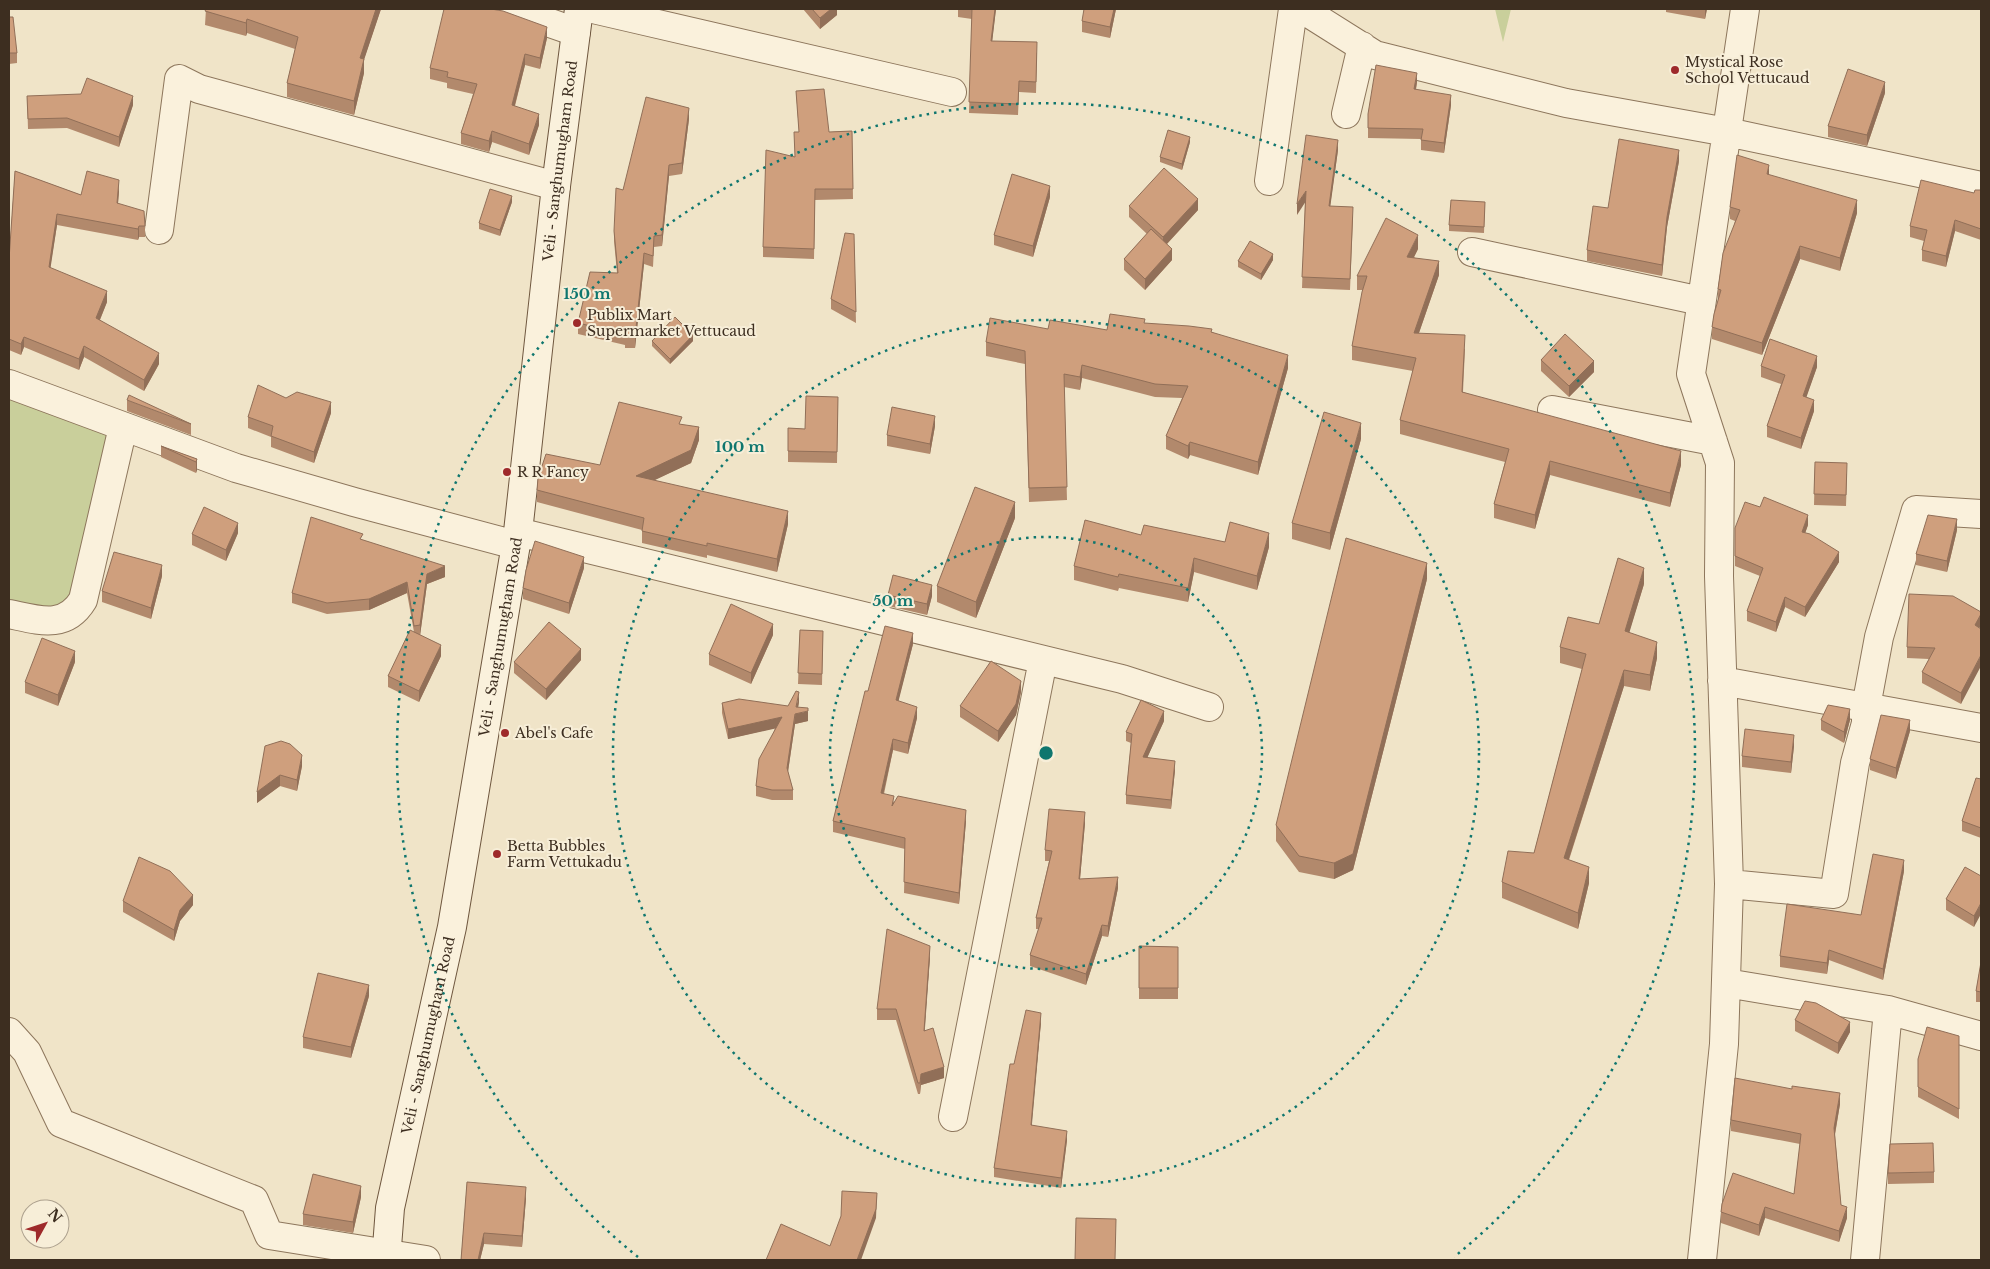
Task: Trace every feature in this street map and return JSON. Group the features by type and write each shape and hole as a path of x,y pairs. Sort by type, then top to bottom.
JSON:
{"street":[{"path":"510,9 578,20"},
{"path":"593,9 952,92"},
{"path":"1269,181 1293,9"},
{"path":"1302,9 1336,19 1362,46 1375,55 1566,103 1727,132 1981,186"},
{"path":"1702,1260 1724,1044 1729,884 1719,576 1720,463 1691,374 1745,9"},
{"name":"Veli - Sanghumugham Road","path":"386,1258 390,1208 452,927 517,538 556,186 578,20"},
{"path":"1346,114 1362,46"},
{"path":"159,230 179,79 199,89 556,186"},
{"path":"1472,252 1701,301"},
{"path":"9,384 236,468 354,502 1043,660 1122,679 1209,707"},
{"path":"1552,410 1713,441"},
{"path":"9,614 37,620 57,621 70,616 77,610 83,600 93,562 123,427"},
{"path":"1729,884 1834,894 1855,763 1866,723 1866,707 1879,637 1916,510 1981,514"},
{"path":"953,1117 1043,660"},
{"path":"1722,681 1981,728"},
{"path":"1726,983 1888,1010 1981,1036"},
{"path":"1865,1260 1888,1010"},
{"path":"9,1032 27,1052 61,1123 254,1200 269,1235 386,1258 426,1260"}],"green space":[{"path":"1495,9 1511,9 1503,42"},
{"path":"9,398 109,432 67,615 9,604"}],"building":[{"path":"206,9 376,9 360,58 364,59 354,101 287,83 298,37 247,19 246,23 205,11"},
{"path":"444,9 491,9 503,11 547,27 540,58 525,54 512,105 539,114 529,144 492,131 489,141 461,133 477,84 447,77 448,72 430,68"},
{"path":"812,9 831,9 820,18"},
{"path":"972,9 995,9 991,41 1037,42 1036,82 1019,81 1018,104 969,102"},
{"path":"1084,9 1114,9 1110,27 1082,21"},
{"path":"9,17 13,17 17,53 9,53"},
{"path":"1376,65 1417,73 1414,89 1451,95 1444,143 1421,140 1423,129 1368,128 1368,114"},
{"path":"1848,69 1885,82 1867,135 1828,126"},
{"path":"87,78 133,96 119,137 67,118 28,119 27,96 81,94"},
{"path":"824,89 829,132 852,131 853,189 815,189 814,249 763,247 766,150 795,157 794,132 799,132 796,91"},
{"path":"646,97 689,108 682,163 669,165 662,235 654,236 653,256 644,253 635,337 625,337 625,334 578,323 590,272 618,273 614,231 616,188 623,190"},
{"path":"1168,130 1190,137 1182,164 1160,157"},
{"path":"1306,135 1338,140 1329,206 1353,207 1350,279 1302,277 1306,191 1297,204"},
{"path":"1619,139 1679,150 1667,217 1662,265 1587,250 1593,206 1608,208"},
{"path":"1737,155 1769,165 1767,174 1857,200 1840,258 1800,246 1762,343 1712,327 1721,290 1718,289 1723,253 1740,210 1730,207"},
{"path":"1164,168 1198,199 1163,237 1129,206"},
{"path":"15,171 81,195 87,171 119,180 117,203 144,211 145,226 139,226 138,229 57,214 49,267 107,291 96,318 159,353 144,380 84,346 79,359 24,337 21,344 9,339 9,260"},
{"path":"1012,174 1050,186 1033,246 994,235"},
{"path":"1921,180 1974,193 1975,190 1981,190 1981,229 1955,220 1946,256 1922,250 1927,230 1910,226"},
{"path":"490,189 512,196 500,230 479,223"},
{"path":"1451,200 1485,202 1484,227 1449,225"},
{"path":"1386,218 1418,235 1407,257 1439,261 1414,333 1465,335 1462,392 1681,451 1670,493 1550,461 1535,515 1494,504 1509,449 1400,420 1416,358 1352,346 1362,292 1367,276 1357,276"},
{"path":"1151,229 1172,249 1145,279 1124,259"},
{"path":"845,233 854,234 856,312 831,299"},
{"path":"1250,241 1273,254 1261,274 1238,261"},
{"path":"1110,314 1145,319 1144,323 1212,329 1211,332 1288,355 1258,462 1190,442 1188,446 1166,436 1188,386 1155,384 1082,365 1080,377 1064,374 1067,487 1029,488 1025,351 986,342 990,318 1048,329 1050,320 1107,330"},
{"path":"675,317 693,335 670,359 652,341"},
{"path":"1565,334 1594,361 1569,386 1541,360"},
{"path":"1770,339 1817,356 1803,396 1814,400 1801,438 1767,426 1785,375 1761,366"},
{"path":"258,385 286,398 297,392 331,402 314,452 271,436 273,426 248,417"},
{"path":"129,395 191,424 127,400"},
{"path":"806,396 838,397 837,452 788,451 788,428 805,429"},
{"path":"619,402 682,417 679,424 699,427 691,450 636,476 788,511 777,559 642,531 644,518 537,490 538,478 546,454 600,465"},
{"path":"892,407 935,416 930,444 887,435"},
{"path":"1324,412 1361,423 1330,533 1292,523"},
{"path":"161,446 197,459 196,462"},
{"path":"1815,462 1847,463 1846,495 1814,494"},
{"path":"975,487 1015,502 976,602 937,586"},
{"path":"1764,497 1808,515 1802,532 1810,534 1839,552 1805,607 1785,597 1776,622 1747,611 1763,568 1735,556 1735,528 1745,502 1760,507"},
{"path":"204,507 238,523 226,550 192,534"},
{"path":"1928,515 1957,519 1947,561 1916,554"},
{"path":"311,517 363,534 360,539 445,566 427,574 420,625 414,626 407,582 369,599 327,603 292,593"},
{"path":"1085,520 1141,535 1144,525 1225,542 1230,522 1269,533 1257,576 1194,558 1188,588 1119,574 1118,577 1074,566"},
{"path":"1346,538 1427,563 1353,854 1334,863 1299,856 1276,825"},
{"path":"535,541 584,557 569,603 523,588 526,570"},
{"path":"114,552 162,565 151,608 102,591"},
{"path":"1618,558 1644,568 1625,631 1657,642 1650,675 1624,670 1564,858 1589,867 1578,913 1502,882 1508,851 1534,853 1586,654 1560,647 1568,617 1599,624"},
{"path":"893,575 932,585 927,604 888,595"},
{"path":"1909,594 1953,596 1981,612 1975,625 1981,629 1981,655 1961,693 1922,672 1935,648 1907,647"},
{"path":"731,604 773,624 751,673 709,654"},
{"path":"549,622 581,649 546,689 514,662"},
{"path":"885,626 913,633 896,700 917,707 908,743 893,739 881,793 894,796 892,806 898,796 966,810 959,893 904,882 905,838 833,821 865,691 868,691"},
{"path":"410,630 441,645 419,691 388,676"},
{"path":"800,630 823,631 822,674 798,673"},
{"path":"42,638 75,651 58,695 25,682"},
{"path":"991,661 1021,681 1016,704 998,731 960,706"},
{"path":"796,691 799,692 796,707 808,708 808,711 795,714 787,768 793,790 772,790 756,786 759,759 782,717 728,729 722,703 739,699 788,706"},
{"path":"1141,700 1164,711 1143,757 1175,761 1171,800 1126,795 1132,734 1126,732"},
{"path":"1828,705 1850,709 1844,732 1821,720"},
{"path":"1881,715 1910,720 1896,768 1870,759"},
{"path":"1745,729 1794,735 1791,762 1742,756"},
{"path":"281,741 290,744 302,755 297,780 280,775 257,792 265,746"},
{"path":"1976,778 1981,779 1981,828 1962,821"},
{"path":"1049,809 1085,812 1079,879 1118,877 1108,926 1102,925 1086,974 1030,955 1042,918 1036,918 1052,851 1045,850"},
{"path":"1873,854 1904,860 1883,969 1829,950 1827,963 1780,956 1787,904 1861,915"},
{"path":"139,857 170,871 193,895 180,910 174,930 123,901"},
{"path":"1965,867 1981,876 1981,903 1974,916 1946,899"},
{"path":"887,929 930,946 924,1031 933,1028 944,1067 921,1074 920,1083 918,1083 896,1009 877,1009"},
{"path":"1139,946 1178,947 1178,988 1139,988"},
{"path":"1981,962 1981,992 1976,991"},
{"path":"318,973 369,985 351,1047 303,1037"},
{"path":"1805,1001 1816,1003 1850,1022 1838,1043 1795,1020"},
{"path":"1026,1010 1041,1013 1031,1125 1067,1131 1061,1178 994,1168 1010,1064 1014,1064"},
{"path":"1927,1027 1959,1036 1959,1109 1918,1087 1918,1059"},
{"path":"1735,1078 1792,1089 1792,1086 1840,1093 1834,1128 1841,1205 1847,1207 1839,1231 1765,1207 1759,1225 1721,1212 1733,1173 1794,1194 1801,1134 1731,1120"},
{"path":"1933,1143 1934,1172 1888,1173 1890,1144"},
{"path":"313,1174 361,1186 353,1222 303,1214"},
{"path":"467,1182 526,1187 522,1236 484,1233 478,1260 461,1260"},
{"path":"842,1191 877,1193 876,1209 857,1260 766,1260 781,1224 830,1246 841,1216"},
{"path":"1076,1218 1116,1219 1115,1260 1075,1260"}],"place":[{"name":"Mystical Rose School Vettucaud","path":"1675,70"},
{"name":"Publix Mart Supermarket Vettucaud","path":"577,323"},
{"name":"R R Fancy","path":"507,472"},
{"name":"Abel's Cafe","path":"505,733"},
{"name":"Betta Bubbles Farm Vettukadu","path":"497,854"}]}
